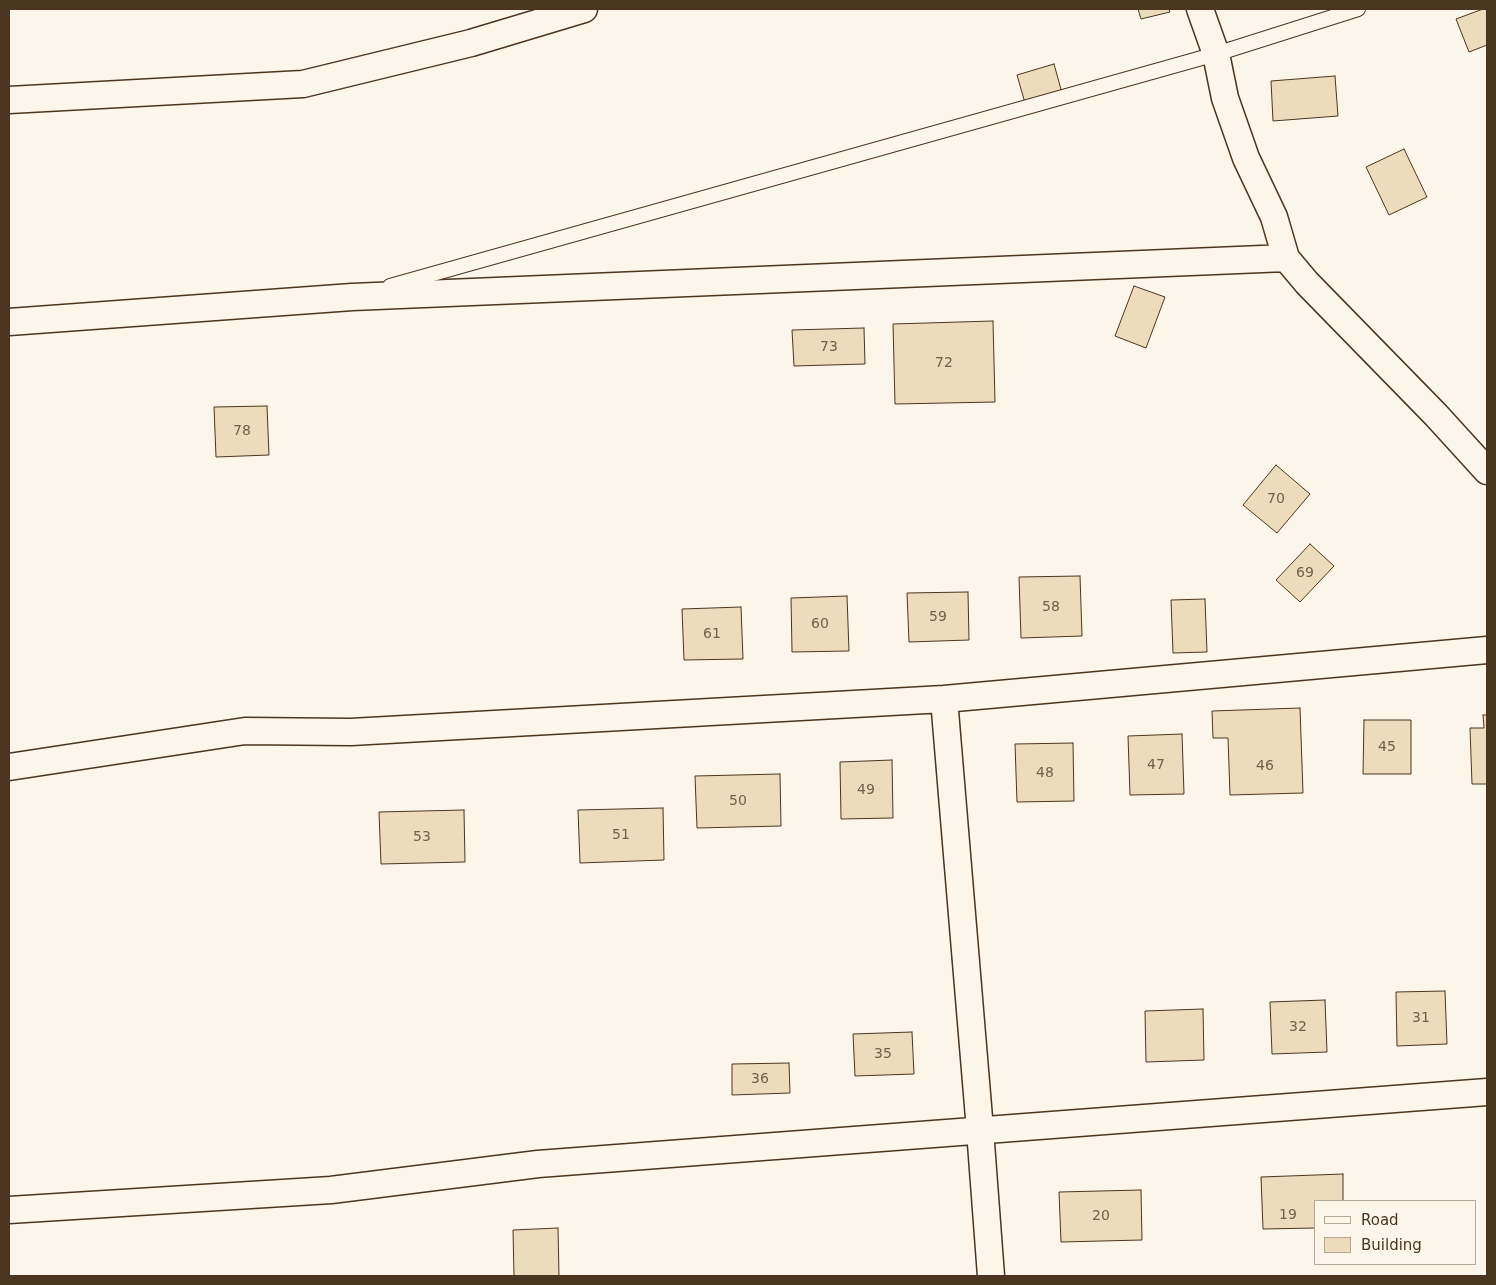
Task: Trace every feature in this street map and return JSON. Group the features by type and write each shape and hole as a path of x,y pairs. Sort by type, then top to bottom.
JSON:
{"street":[{"path":"9,100 303,84 471,43 584,9"},
{"path":"1200,9 1216,54 1225,98 1246,158 1274,218 1286,258 1306,283 1436,415 1487,470"},
{"path":"9,322 352,297 1286,258"},
{"path":"9,767 245,732 351,732 944,699 1487,650"},
{"path":"944,699 991,1276"},
{"path":"9,1210 331,1190 538,1164 1487,1092"}],"lane":[{"path":"352,297 1216,54 1358,9"}],"building":[{"path":"1138,9 1169,9 1170,12 1141,19"},
{"path":"1486,9 1487,12 1487,45 1469,52 1456,19"},
{"path":"1054,64 1062,93 1025,103 1017,75"},
{"path":"1335,76 1338,116 1273,121 1271,81"},
{"path":"1404,149 1427,197 1389,215 1366,167"},
{"path":"1134,286 1165,297 1146,348 1115,336"},
{"path":"993,321 995,402 895,404 893,324"},
{"path":"864,328 865,364 794,366 792,330"},
{"path":"267,406 269,455 216,457 214,407"},
{"path":"1276,465 1310,494 1277,533 1243,505"},
{"path":"1310,544 1334,566 1300,602 1276,580"},
{"path":"1080,576 1082,636 1021,638 1019,577"},
{"path":"968,592 969,640 909,642 907,593"},
{"path":"847,596 849,651 792,652 791,598"},
{"path":"1205,599 1207,652 1173,653 1171,600"},
{"path":"741,607 743,659 684,660 682,609"},
{"path":"1300,708 1303,793 1230,795 1228,738 1213,738 1212,711"},
{"path":"1483,715 1487,715 1487,784 1472,784 1470,728 1484,728"},
{"path":"1364,720 1411,720 1411,774 1363,774"},
{"path":"1182,734 1184,794 1130,795 1128,736"},
{"path":"1073,743 1074,801 1017,802 1015,744"},
{"path":"892,760 893,818 841,819 840,762"},
{"path":"780,774 781,826 697,828 695,776"},
{"path":"663,808 664,860 580,863 578,810"},
{"path":"464,810 465,862 381,864 379,812"},
{"path":"1445,991 1447,1044 1397,1046 1396,992"},
{"path":"1325,1000 1327,1052 1272,1054 1270,1002"},
{"path":"1203,1009 1204,1060 1146,1062 1145,1011"},
{"path":"912,1032 914,1074 855,1076 853,1034"},
{"path":"789,1063 790,1093 732,1095 732,1064"},
{"path":"1343,1174 1343,1200 1314,1200 1314,1228 1263,1229 1261,1177"},
{"path":"1141,1190 1142,1240 1061,1242 1059,1192"},
{"path":"558,1228 559,1276 514,1276 513,1230"}]}
